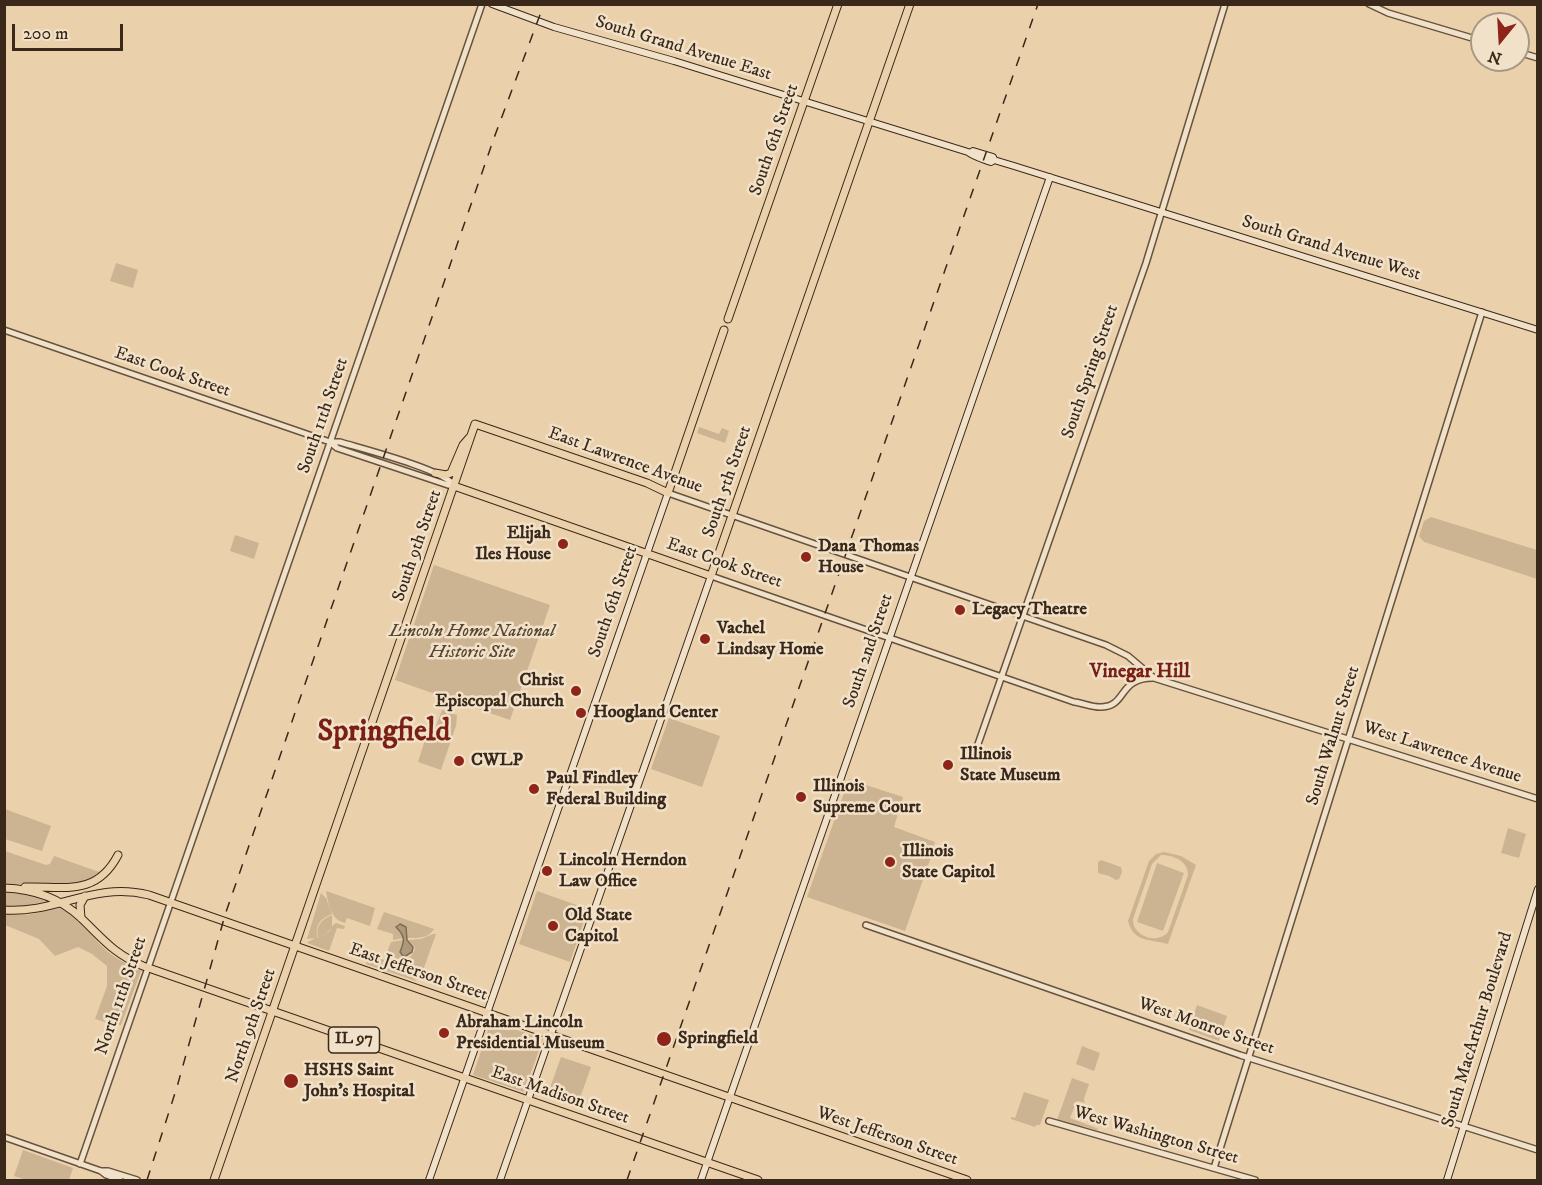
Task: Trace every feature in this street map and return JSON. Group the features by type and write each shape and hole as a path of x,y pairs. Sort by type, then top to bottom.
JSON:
{"main road":[{"name":"South Grand Avenue East","path":"492,4 555,27 970,153 973,151 993,157 994,160 1115,198"},
{"name":"South 6th Street","path":"728,319 838,4"},
{"name":"South 5th Street","path":"501,1180 910,4"},
{"name":"South 2nd Street","path":"701,1180 1050,177"},
{"name":"South Grand Avenue West","path":"1115,198 1538,330"},
{"name":"South 6th Street","path":"429,1180 724,330"},
{"name":"East Lawrence Avenue","path":"476,424 647,483 668,493"},
{"name":"South 9th Street","path":"318,881 476,424"},
{"path":"435,473 446,475 452,473 463,445 471,437"},
{"name":"East Cook Street","path":"454,486 711,576"},
{"path":"4,888 80,887 105,874 118,855"},
{"name":"North 9th Street","path":"214,1180 318,881"},
{"name":"East Madison Street","path":"4,888 30,890 60,903 81,918 112,949 126,959 148,968 758,1180"},
{"name":"South MacArthur Boulevard","path":"1446,1180 1538,889"},
{"name":"East Jefferson Street","path":"4,910 36,909 85,896 111,891 129,891 170,902 798,1121"},
{"path":"81,918 80,905 85,896"},
{"name":"West Jefferson Street","path":"798,1121 967,1180"}],"street":[{"name":"South 11th Street","path":"194,838 482,4"},
{"name":"South Spring Street","path":"977,747 1162,212 1225,4"},
{"path":"1369,4 1388,13 1470,37"},
{"name":"South Walnut Street","path":"1214,1168 1482,312"},
{"name":"East Cook Street","path":"4,330 330,442 338,448 454,486"},
{"name":"East Cook Street","path":"330,442 340,442 435,473 450,480 454,486"},
{"name":"East Lawrence Avenue","path":"668,493 969,597"},
{"name":"East Cook Street","path":"711,576 1074,702 1100,708 1115,703 1127,687 1137,679 1154,678"},
{"name":"West Lawrence Avenue","path":"969,597 1122,652 1154,678 1538,799"},
{"name":"North 11th Street","path":"80,1164 194,838"},
{"name":"West Monroe Street","path":"866,925 1247,1058 1538,1150"},
{"name":"West Washington Street","path":"1049,1121 1108,1140 1161,1152 1255,1180"},
{"path":"4,1137 101,1171 120,1180"},
{"path":"101,1171 137,1180"}],"green space":[{"path":"116,263 138,270 133,288 110,281"},
{"path":"699,427 719,434 722,428 729,431 725,443 697,433"},
{"path":"1431,517 1537,550 1537,579 1424,542 1419,536 1424,521"},
{"path":"235,535 259,543 254,559 230,551"},
{"name":"Lincoln Home National Historic Site","path":"434,565 550,605 510,720 395,680"},
{"path":"442,710 457,715 456,726 441,770 418,762 426,737 432,737"},
{"path":"669,718 720,736 702,787 651,769"},
{"path":"849,779 903,797 894,827 935,842 905,931 807,897"},
{"path":"5,809 51,826 42,851 5,839"},
{"path":"1508,828 1526,834 1519,858 1501,853"},
{"path":"5,851 46,865 50,864 54,856 102,873 89,882 58,886 5,884"},
{"path":"1164,852 1181,856 1196,865 1168,944 1139,937 1130,928 1128,921 1149,861 1156,854","holes":["1161,855 1183,863 1188,875 1168,932 1158,938 1146,937 1136,930 1133,919 1152,864"]},
{"path":"1101,860 1121,867 1122,872 1119,879 1098,873 1098,862"},
{"path":"1157,863 1184,873 1163,931 1137,922"},
{"path":"326,891 375,908 370,926 347,918 345,923 336,918 331,910"},
{"path":"537,891 588,909 570,962 519,944"},
{"path":"4,892 31,895 46,901 26,906 5,906"},
{"path":"321,893 326,898 332,914 319,923 317,938 307,939"},
{"path":"60,908 78,922 109,953 141,971 121,1025 95,1019 107,986 107,966 92,954 78,947 55,956 39,939 5,925 5,914 27,915"},
{"path":"384,912 434,929 425,936 407,938 405,926 398,924 396,927 404,938 393,940 393,934 377,929"},
{"path":"332,915 332,926 336,923 345,926 344,929 337,928 329,951 307,943 318,938 320,924"},
{"path":"436,934 420,979 414,977 416,981 366,964 368,955 384,960 388,955 396,964 387,952 391,942 403,940 400,952 405,957 398,965 400,967 411,956 415,947 408,940 421,939"},
{"path":"1197,1005 1227,1016 1219,1041 1189,1030"},
{"path":"491,1021 543,1039 524,1092 473,1075"},
{"path":"1082,1046 1100,1053 1094,1071 1076,1064"},
{"path":"561,1057 591,1067 580,1098 550,1088"},
{"path":"1072,1078 1089,1084 1084,1099 1085,1103 1077,1101 1070,1118 1099,1129 1080,1125 1097,1132 1057,1120"},
{"path":"1024,1092 1049,1100 1040,1125 1035,1127 1011,1119 1011,1117 1015,1118"},
{"path":"23,1150 73,1168 69,1180 27,1180 14,1176"}],"shaded area":[{"path":"400,924 406,927 407,940 413,947 412,952 404,957 400,952 403,936 396,927"}],"railway":[{"path":"147,1180 177,1087 225,915 494,138 544,4"},
{"path":"627,1180 1038,4"}],"place":[{"name":"Elijah Iles House","path":"563,544"},
{"name":"Dana Thomas House","path":"806,557"},
{"name":"Legacy Theatre","path":"960,610"},
{"name":"Vachel Lindsay Home","path":"705,639"},
{"name":"Christ Episcopal Church","path":"576,691"},
{"name":"Hoogland Center","path":"581,713"},
{"name":"CWLP","path":"459,761"},
{"name":"Illinois State Museum","path":"948,765"},
{"name":"Paul Findley Federal Building","path":"534,789"},
{"name":"Illinois Supreme Court","path":"801,797"},
{"name":"Illinois State Capitol","path":"890,862"},
{"name":"Lincoln Herndon Law Office","path":"547,871"},
{"name":"Old State Capitol","path":"553,926"},
{"name":"Abraham Lincoln Presidential Museum","path":"444,1033"},
{"name":"Springfield","path":"664,1039"},
{"name":"HSHS Saint John's Hospital","path":"291,1081"}],"district":[{"name":"Vinegar Hill","path":"1140,673"},
{"name":"Springfield","path":"384,734"}]}
